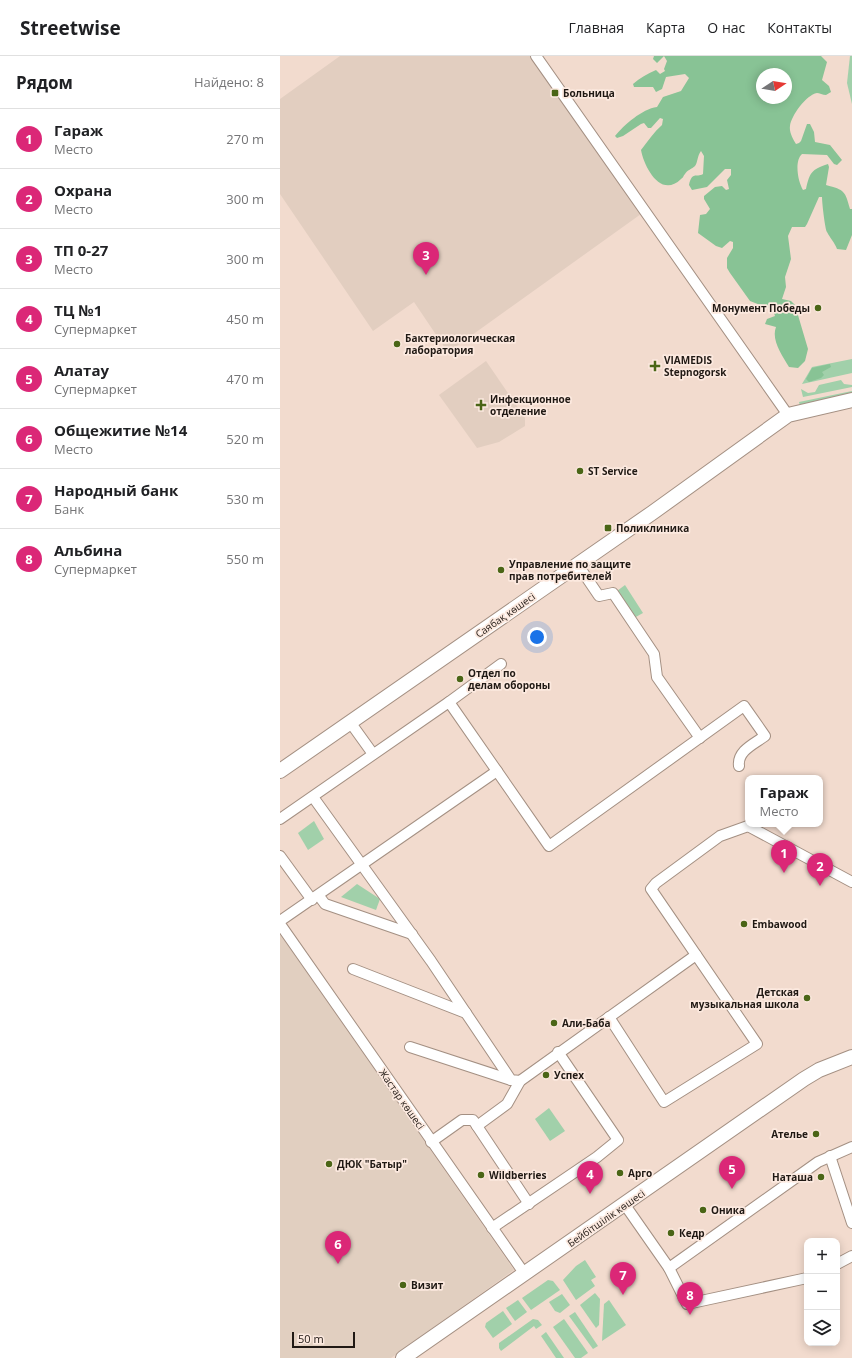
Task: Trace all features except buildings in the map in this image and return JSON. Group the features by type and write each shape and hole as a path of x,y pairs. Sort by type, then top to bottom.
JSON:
{"street":[{"path":"536,56 788,415 852,400"},
{"name":"Саябақ көшесі","path":"280,771 578,564 788,415"},
{"path":"578,564 599,596 613,593 654,654 657,677 700,738"},
{"path":"280,819 501,664"},
{"path":"448,702 549,846 744,706 765,736 742,753 738,760 739,766"},
{"path":"350,722 373,754"},
{"path":"280,922 497,771"},
{"path":"313,796 361,865 412,934 466,1013 516,1081"},
{"path":"609,1017 664,1102 757,1044 651,889 656,883 720,836 745,827"},
{"path":"750,827 852,882"},
{"path":"280,856 315,898 325,904 412,934"},
{"name":"Жастар көшесі","path":"280,922 431,1142 524,1273"},
{"path":"477,1126 507,1104 516,1081 696,955"},
{"path":"353,969 466,1013"},
{"path":"410,1047 516,1081"},
{"path":"492,1228 529,1204 618,1140 558,1052"},
{"name":"Бейбітшілік көшесі","path":"403,1358 804,1079 819,1070 852,1057"},
{"path":"431,1142 462,1120 473,1120 529,1204"},
{"path":"669,1268 818,1162 852,1147"},
{"path":"830,1156 852,1223"},
{"path":"625,1205 669,1268 687,1304 804,1279"},
{"path":"840,1262 852,1256"}],"shaded area":[{"path":"340,56 532,56 641,214 454,348 445,348 414,302 373,331 280,194 280,99"},
{"name":"Инфекционное отделение","path":"486,361 525,418 525,426 499,442 477,448 439,395"},
{"path":"280,934 514,1270 391,1358 280,1358"}],"green space":[{"path":"654,56 664,56 657,63 653,59"},
{"path":"664,56 821,56 827,62 822,80 829,86 831,92 826,95 817,93 808,98 800,106 793,117 790,131 796,144 799,143 807,124 810,124 814,132 815,142 830,145 842,160 837,165 834,164 827,155 802,154 797,166 803,190 806,189 812,172 828,164 829,167 826,185 841,190 847,198 850,209 852,209 852,235 846,250 837,249 826,230 822,197 819,197 805,227 792,227 788,236 791,259 785,277 786,287 782,299 791,301 795,305 808,349 805,361 798,368 789,367 780,352 775,337 776,327 765,324 767,319 775,316 773,310 750,301 727,268 727,258 733,248 733,242 730,241 722,248 716,246 698,233 700,215 706,214 710,209 704,199 704,196 715,187 722,186 726,190 729,189 727,180 731,175 731,169 725,169 707,187 692,190 689,185 691,178 693,176 703,174 704,156 701,151 695,166 687,171 682,178 674,184 667,185 660,183 650,172 641,150 662,125 663,119 660,118 651,128 648,128 644,123 623,136 617,138 615,136 623,127 639,114 651,108 657,107 663,97 681,91 689,78 685,74 666,77 662,89 656,92 653,87 634,87 633,84 641,78 656,70 660,74 665,71 664,69 667,61"},
{"path":"850,56 852,56 852,104 847,83"},
{"path":"852,359 852,373 802,384 812,367"},
{"path":"830,364 831,367 822,372 824,375 821,378 809,382 806,379 812,368"},
{"path":"841,380 844,384 852,385 852,387 803,397 801,389 808,393 815,392 819,385"},
{"path":"852,391 852,395 800,406 799,402"},
{"path":"625,585 643,613 634,618 617,591"},
{"path":"314,821 324,839 308,850 298,833"},
{"path":"357,884 380,899 376,910 341,897"},
{"path":"549,1108 565,1131 550,1141 535,1119"},
{"path":"585,1260 596,1277 591,1280 595,1286 576,1300 563,1280 576,1266"},
{"path":"548,1280 553,1281 560,1290 531,1310 522,1298"},
{"path":"595,1293 600,1299 599,1325 596,1328 580,1305"},
{"path":"562,1294 570,1305 560,1313 555,1311 549,1302"},
{"path":"518,1300 527,1312 515,1321 506,1308"},
{"path":"609,1300 626,1325 602,1341 604,1304"},
{"path":"503,1311 512,1324 493,1338 485,1327 486,1323"},
{"path":"575,1312 598,1346 593,1349 569,1316"},
{"path":"533,1319 538,1320 542,1325 536,1329 534,1326 501,1351 499,1348 499,1343"},
{"path":"564,1319 588,1353 581,1358 575,1358 553,1327"},
{"path":"546,1332 564,1358 556,1358 541,1336"}],"place":[{"name":"Больница","path":"555,93"},
{"name":"ТП 0-27","path":"426,275"},
{"name":"Монумент Победы","path":"818,308"},
{"name":"Бактериологическая лаборатория","path":"397,344"},
{"name":"VIAMEDIS Stepnogorsk","path":"655,366"},
{"name":"Инфекционное отделение","path":"481,405"},
{"name":"ST Service","path":"580,471"},
{"name":"Поликлиника","path":"608,528"},
{"name":"Управление по защите прав потребителей","path":"501,570"},
{"name":"Отдел по делам обороны","path":"460,679"},
{"name":"Гараж","path":"784,873"},
{"name":"Охрана","path":"820,886"},
{"name":"Embawood","path":"744,924"},
{"name":"Детская музыкальная школа","path":"807,998"},
{"name":"Али-Баба","path":"554,1023"},
{"name":"Успех","path":"546,1075"},
{"name":"Ателье","path":"816,1134"},
{"name":"ДЮК \"Батыр\"","path":"329,1164"},
{"name":"Арго","path":"620,1173"},
{"name":"Wildberries","path":"481,1175"},
{"name":"Наташа","path":"821,1177"},
{"name":"Алатау","path":"732,1189"},
{"name":"ТЦ №1","path":"590,1194"},
{"name":"Оника","path":"703,1210"},
{"name":"Кедр","path":"671,1233"},
{"name":"Общежитие №14","path":"338,1264"},
{"name":"Визит","path":"403,1285"},
{"name":"Народный банк","path":"623,1295"},
{"name":"Альбина","path":"690,1315"}]}
